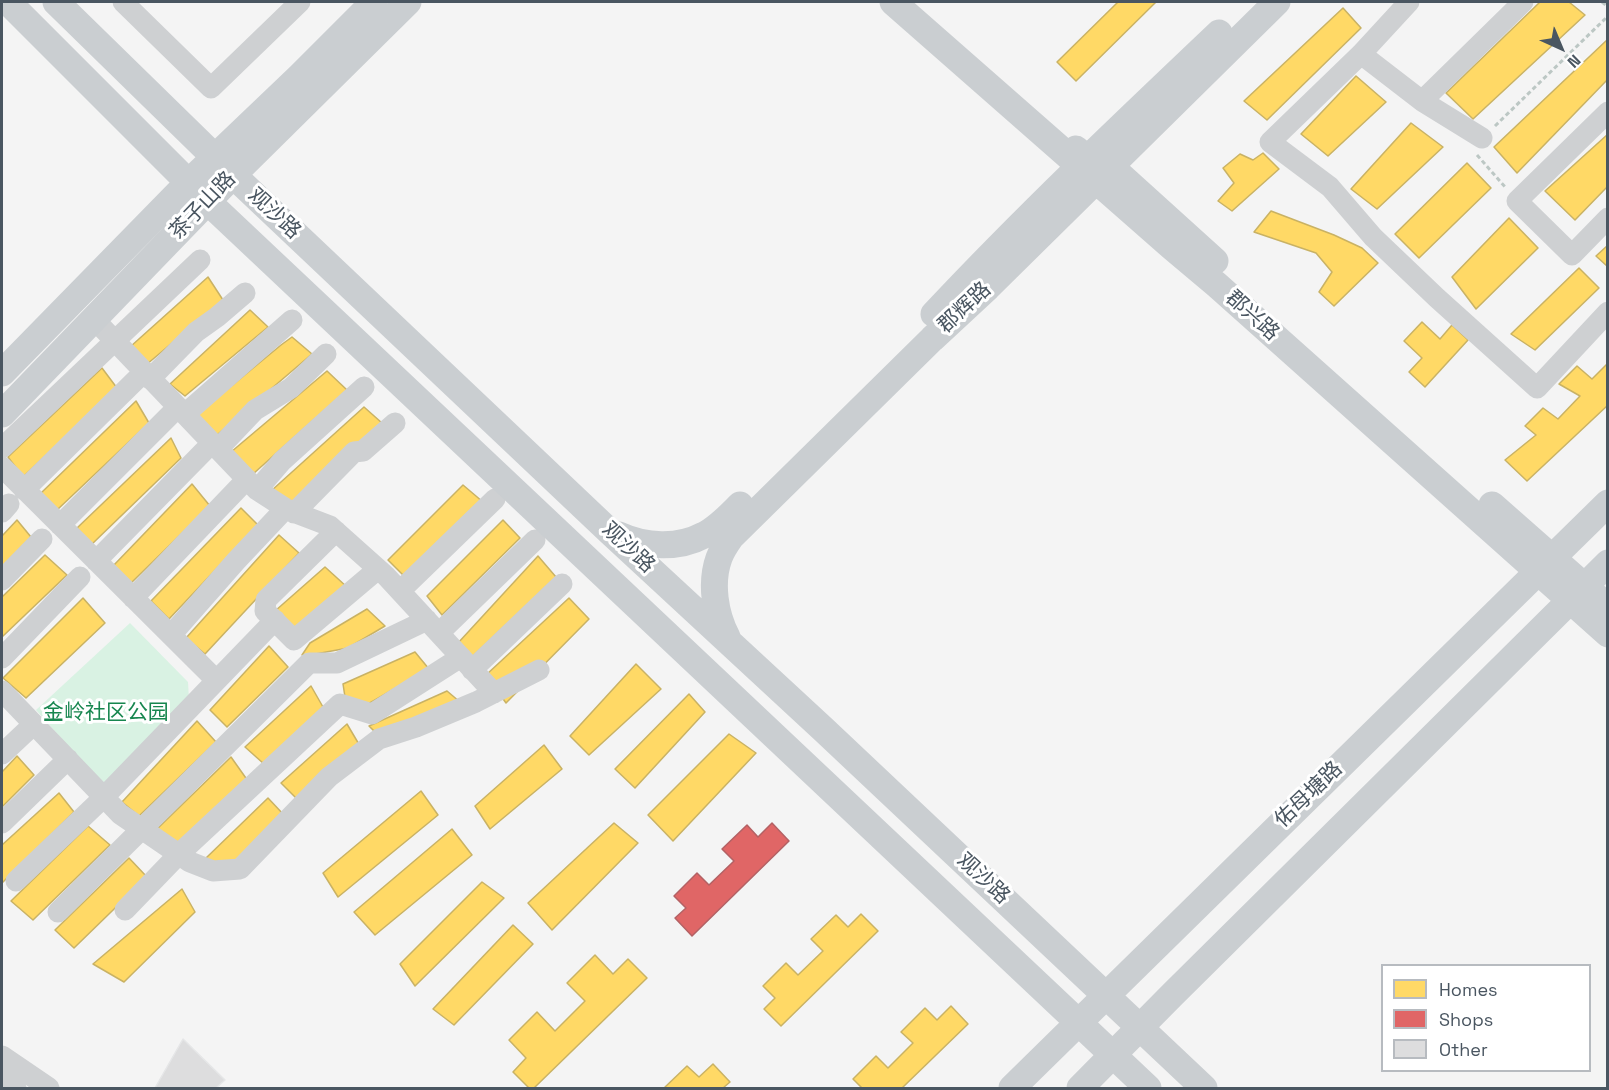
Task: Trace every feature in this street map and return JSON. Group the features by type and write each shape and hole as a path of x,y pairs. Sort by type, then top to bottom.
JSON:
{"main road":[{"name":"观沙路","path":"8,2 198,192 1148,1089"},
{"name":"观沙路","path":"56,2 610,532 824,729 1204,1089"},
{"name":"茶子山路","path":"2,372 198,192 299,77 374,2"},
{"name":"茶子山路","path":"224,165 408,2"},
{"name":"郡兴路","path":"893,2 1093,168"},
{"name":"郡兴路","path":"910,2 1093,168 1172,248 1577,593 1608,634"},
{"name":"郡辉路","path":"728,641 718,614 715,584 719,558 730,537 1093,168 1252,2"},
{"name":"郡辉路","path":"610,532 637,542 662,545 694,540 717,526 921,328 972,274 1277,2"},
{"name":"茶子山路","path":"2,414 93,318 198,192"},
{"name":"佑母塘路","path":"1011,1089 1608,503"},
{"path":"1080,1089 1608,563"},
{"name":"郡兴路","path":"1577,593 1608,608"}],"street":[{"path":"123,2 211,88 300,2"},
{"path":"1409,2 1361,54 1270,142 1330,187 1373,237 1537,388 1608,312"},
{"path":"1422,101 1523,2"},
{"path":"1361,54 1422,101 1482,138"},
{"path":"1608,112 1517,201 1572,255 1608,218"},
{"path":"2,448 200,260"},
{"path":"12,502 147,375 245,293"},
{"path":"93,318 252,484 290,511 330,526 336,531 400,591 494,693"},
{"path":"60,525 181,411 292,320"},
{"path":"96,561 255,410 291,388 326,354"},
{"path":"133,598 252,484 282,461 363,387"},
{"path":"171,635 236,561 354,452 363,451 394,423"},
{"path":"2,467 12,502 60,525 216,680"},
{"path":"400,591 495,499"},
{"path":"336,531 266,600 266,611 294,640 378,569"},
{"path":"2,580 42,539"},
{"path":"58,912 309,663 337,663 433,627 535,540"},
{"path":"2,658 80,577"},
{"path":"125,910 179,854 340,704 372,714 467,664 562,584"},
{"path":"16,882 104,797 275,620"},
{"path":"2,691 120,814 190,862 213,871 240,868 329,777 379,739 416,727 494,693 539,670"},
{"path":"2,754 34,724"},
{"path":"2,823 68,759"},
{"path":"2,1056 49,1089"},
{"path":"2,1078 16,1089"}],"path":[{"path":"1602,2 1608,7"},
{"path":"1517,201 1475,153 1482,138 1608,16"}],"green space":[{"name":"金岭社区公园","path":"130,623 188,682 189,699 103,785 36,710"}],"building: Homes":[{"path":"1118,2 1156,2 1076,81 1057,62"},
{"path":"1540,2 1569,2 1585,15 1473,119 1446,93"},
{"path":"1343,8 1361,28 1267,120 1244,101"},
{"path":"1608,39 1608,79 1517,173 1494,147"},
{"path":"1356,76 1386,102 1328,156 1301,134"},
{"path":"1411,123 1443,147 1377,209 1351,189"},
{"path":"1608,134 1608,186 1575,220 1545,191"},
{"path":"1263,153 1279,169 1232,211 1218,201 1234,183 1223,168 1240,154 1253,160"},
{"path":"1467,163 1491,188 1419,258 1395,234"},
{"path":"1271,211 1362,248 1378,263 1334,306 1319,292 1332,272 1316,253 1254,232"},
{"path":"1509,218 1538,248 1476,309 1452,277"},
{"path":"1608,245 1608,267 1596,256"},
{"path":"1579,268 1599,288 1535,350 1511,334"},
{"path":"208,277 223,300 146,365 130,347"},
{"path":"250,310 268,327 185,396 170,384"},
{"path":"1422,322 1440,339 1452,325 1468,340 1425,387 1409,372 1422,358 1404,341"},
{"path":"292,337 312,354 217,435 195,416 281,345"},
{"path":"1608,363 1608,405 1527,481 1505,460 1536,435 1525,426 1543,408 1558,419 1580,396 1559,384 1577,366 1592,379"},
{"path":"102,368 117,388 23,477 8,457"},
{"path":"327,371 347,390 253,474 231,452"},
{"path":"136,401 149,423 57,510 40,494"},
{"path":"364,407 382,423 293,502 271,491"},
{"path":"171,438 181,458 91,545 77,528"},
{"path":"192,484 210,506 129,585 113,566"},
{"path":"463,485 483,502 405,577 388,560"},
{"path":"241,508 258,525 169,619 151,601"},
{"path":"17,520 31,537 2,567 2,536"},
{"path":"503,520 520,538 442,615 427,596"},
{"path":"279,535 299,553 205,654 186,638"},
{"path":"45,555 67,575 2,637 2,597"},
{"path":"538,556 556,577 471,658 458,643"},
{"path":"325,567 347,587 292,630 275,611"},
{"path":"83,598 105,623 26,698 3,678"},
{"path":"569,598 589,619 506,703 486,675"},
{"path":"367,609 385,626 348,648 302,655 310,643"},
{"path":"269,646 288,667 227,727 210,710"},
{"path":"415,652 429,669 368,704 345,697 343,684"},
{"path":"636,664 661,689 589,755 570,736"},
{"path":"311,686 323,707 264,764 245,747"},
{"path":"447,691 460,702 376,733 369,726"},
{"path":"689,694 705,712 635,788 615,769"},
{"path":"197,721 216,742 139,816 122,802"},
{"path":"347,724 360,746 297,799 281,783"},
{"path":"729,734 756,753 673,841 648,815"},
{"path":"544,745 562,769 490,829 475,806"},
{"path":"17,756 34,775 2,807 2,772"},
{"path":"231,757 248,781 180,847 156,830"},
{"path":"421,791 438,815 338,897 323,873"},
{"path":"59,793 74,812 2,883 2,845"},
{"path":"268,798 284,815 235,862 215,863 206,858"},
{"path":"614,823 638,843 552,930 528,903"},
{"path":"88,826 110,845 33,920 11,901"},
{"path":"452,829 472,855 375,935 354,912"},
{"path":"129,858 147,877 74,948 55,930"},
{"path":"482,882 504,898 415,986 400,964"},
{"path":"182,889 195,912 124,982 93,964"},
{"path":"861,914 878,931 781,1026 764,1009 775,998 763,986 786,963 798,975 823,951 811,939 836,915 848,927"},
{"path":"513,925 533,944 454,1025 433,1009"},
{"path":"595,955 613,974 628,959 647,978 534,1088 529,1088 513,1072 526,1058 509,1040 537,1012 555,1031 585,1001 567,983"},
{"path":"951,1006 968,1024 902,1088 862,1088 853,1079 876,1056 888,1068 913,1043 901,1032 925,1008 937,1020"},
{"path":"713,1064 730,1082 723,1088 664,1088 687,1066 699,1077"}],"building: Shops":[{"path":"772,823 789,841 692,936 675,918 686,908 674,896 697,873 709,885 734,861 722,849 747,825 758,837"}],"building: Other":[{"path":"183,1039 225,1080 216,1088 155,1088"}]}
